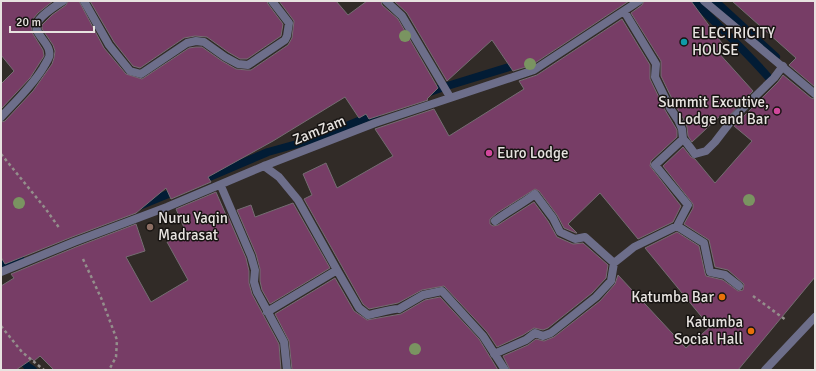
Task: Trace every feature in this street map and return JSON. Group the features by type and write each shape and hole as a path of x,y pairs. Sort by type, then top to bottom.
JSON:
{"street":[{"path":"1,117 36,79 50,57 50,52 47,45 36,28 37,23 49,11 63,1"},
{"path":"84,1 109,45 130,71 141,74 187,43 196,41 204,42 238,64 248,65 284,40 287,36 289,24 272,1"},
{"path":"386,1 402,16 450,97"},
{"name":"ZamZam","path":"1,272 74,242 221,186 264,166 375,123 534,70 639,1"},
{"path":"704,1 815,94"},
{"path":"624,11 656,64 655,76 670,108 678,120 682,129 683,139 695,154 706,151 735,116 774,78 783,66"},
{"path":"494,354 526,340 535,333 543,336 551,333 596,297 611,281 614,263 634,247 677,226 688,205 655,166 683,139"},
{"path":"264,166 279,177 298,200 359,308 368,315 386,312 399,308 423,295 442,291 484,336 505,370"},
{"path":"221,186 251,256 255,270 254,282 257,292 284,342 287,370"},
{"path":"494,220 535,194 553,218 560,232 575,239 585,237 614,263"},
{"path":"677,226 704,243 710,272 725,274 739,286"},
{"path":"267,312 337,270"},
{"path":"765,370 815,317"}],"path":[{"path":"1,154 45,208 62,232 74,242 102,300 117,340 116,357 109,370"},
{"path":"739,286 801,331"},
{"path":"1,326 22,352 44,370"}],"building":[{"path":"1,1 53,1 38,13 32,20 31,26 33,34 43,50 44,56 30,78 1,109 1,84 14,71 1,55"},
{"path":"68,1 79,1 104,48 126,74 142,79 189,48 196,47 202,47 236,69 251,70 288,45 292,38 294,21 279,1 336,1 348,15 367,1 381,1 382,5 398,19 438,88 427,99 428,100 369,119 366,114 359,118 345,97 273,141 208,177 211,182 171,199 166,188 136,213 5,264 1,257 1,122 5,121 33,91 52,64 55,51 53,45 42,29 42,25 52,15 66,5"},
{"path":"90,1 267,1 283,24 281,36 247,59 240,59 207,37 195,36 184,38 140,68 133,66 114,42"},
{"path":"394,1 629,1 532,65 513,71 492,40 447,81 407,13"},
{"path":"644,1 691,1 724,46 717,51 753,91 726,119 721,115 692,142 688,136 687,127 683,118 661,76 661,61 631,13 642,5"},
{"path":"732,1 815,1 815,87 789,65 796,58"},
{"path":"622,19 650,65 650,79 665,110 677,130 677,137 651,161 650,166 681,206 673,222 638,239 600,193 568,224 576,233 564,228 557,215 539,191 535,189 497,213 490,219 490,224 493,226 498,225 534,202 548,221 557,237 573,244 583,243 608,265 606,278 592,293 548,328 543,330 534,328 523,335 497,347 487,332 444,286 422,290 398,303 369,309 363,304 304,199 312,195 303,174 326,163 337,188 393,156 375,129 434,109 449,136 524,89 519,81 537,75"},
{"path":"783,75 811,98 815,99 815,277 738,370 510,370 503,356 528,345 536,339 544,341 554,337 600,301 615,284 618,275 686,348 710,327 645,248 677,232 699,246 706,276 723,280 738,291 743,290 744,284 728,270 715,267 709,240 684,224 693,208 693,204 663,166 683,147 715,183 752,141 734,126 778,82"},
{"path":"216,192 246,258 252,294 279,344 281,370 54,370 40,356 34,361 32,359 16,370 1,370 1,286 14,278 11,274 136,224 145,251 126,257 151,302 188,280 167,242 186,232 176,209"},
{"path":"293,203 330,268 270,304 262,290 260,269 256,254 237,210 251,205 255,217"},
{"path":"335,278 354,311 367,320 401,314 425,300 440,297 479,339 498,370 292,370 289,341 275,314"}],"waterway":[{"path":"694,1 769,78"},
{"path":"715,1 776,57"},
{"path":"427,93 519,64"},
{"path":"200,181 268,152 315,139 378,113"},
{"path":"139,206 178,190"},
{"path":"1,266 20,257"},
{"path":"19,356 27,366 33,370"}],"place":[{"name":"ELECTRICITY HOUSE","path":"684,42"},
{"name":"Summit Excutive, Lodge and Bar","path":"777,111"},
{"name":"Euro Lodge","path":"489,153"},
{"name":"Nuru Yaqin Madrasat","path":"150,227"},
{"name":"Katumba Bar","path":"722,297"},
{"name":"Katumba Social Hall","path":"751,331"}]}
